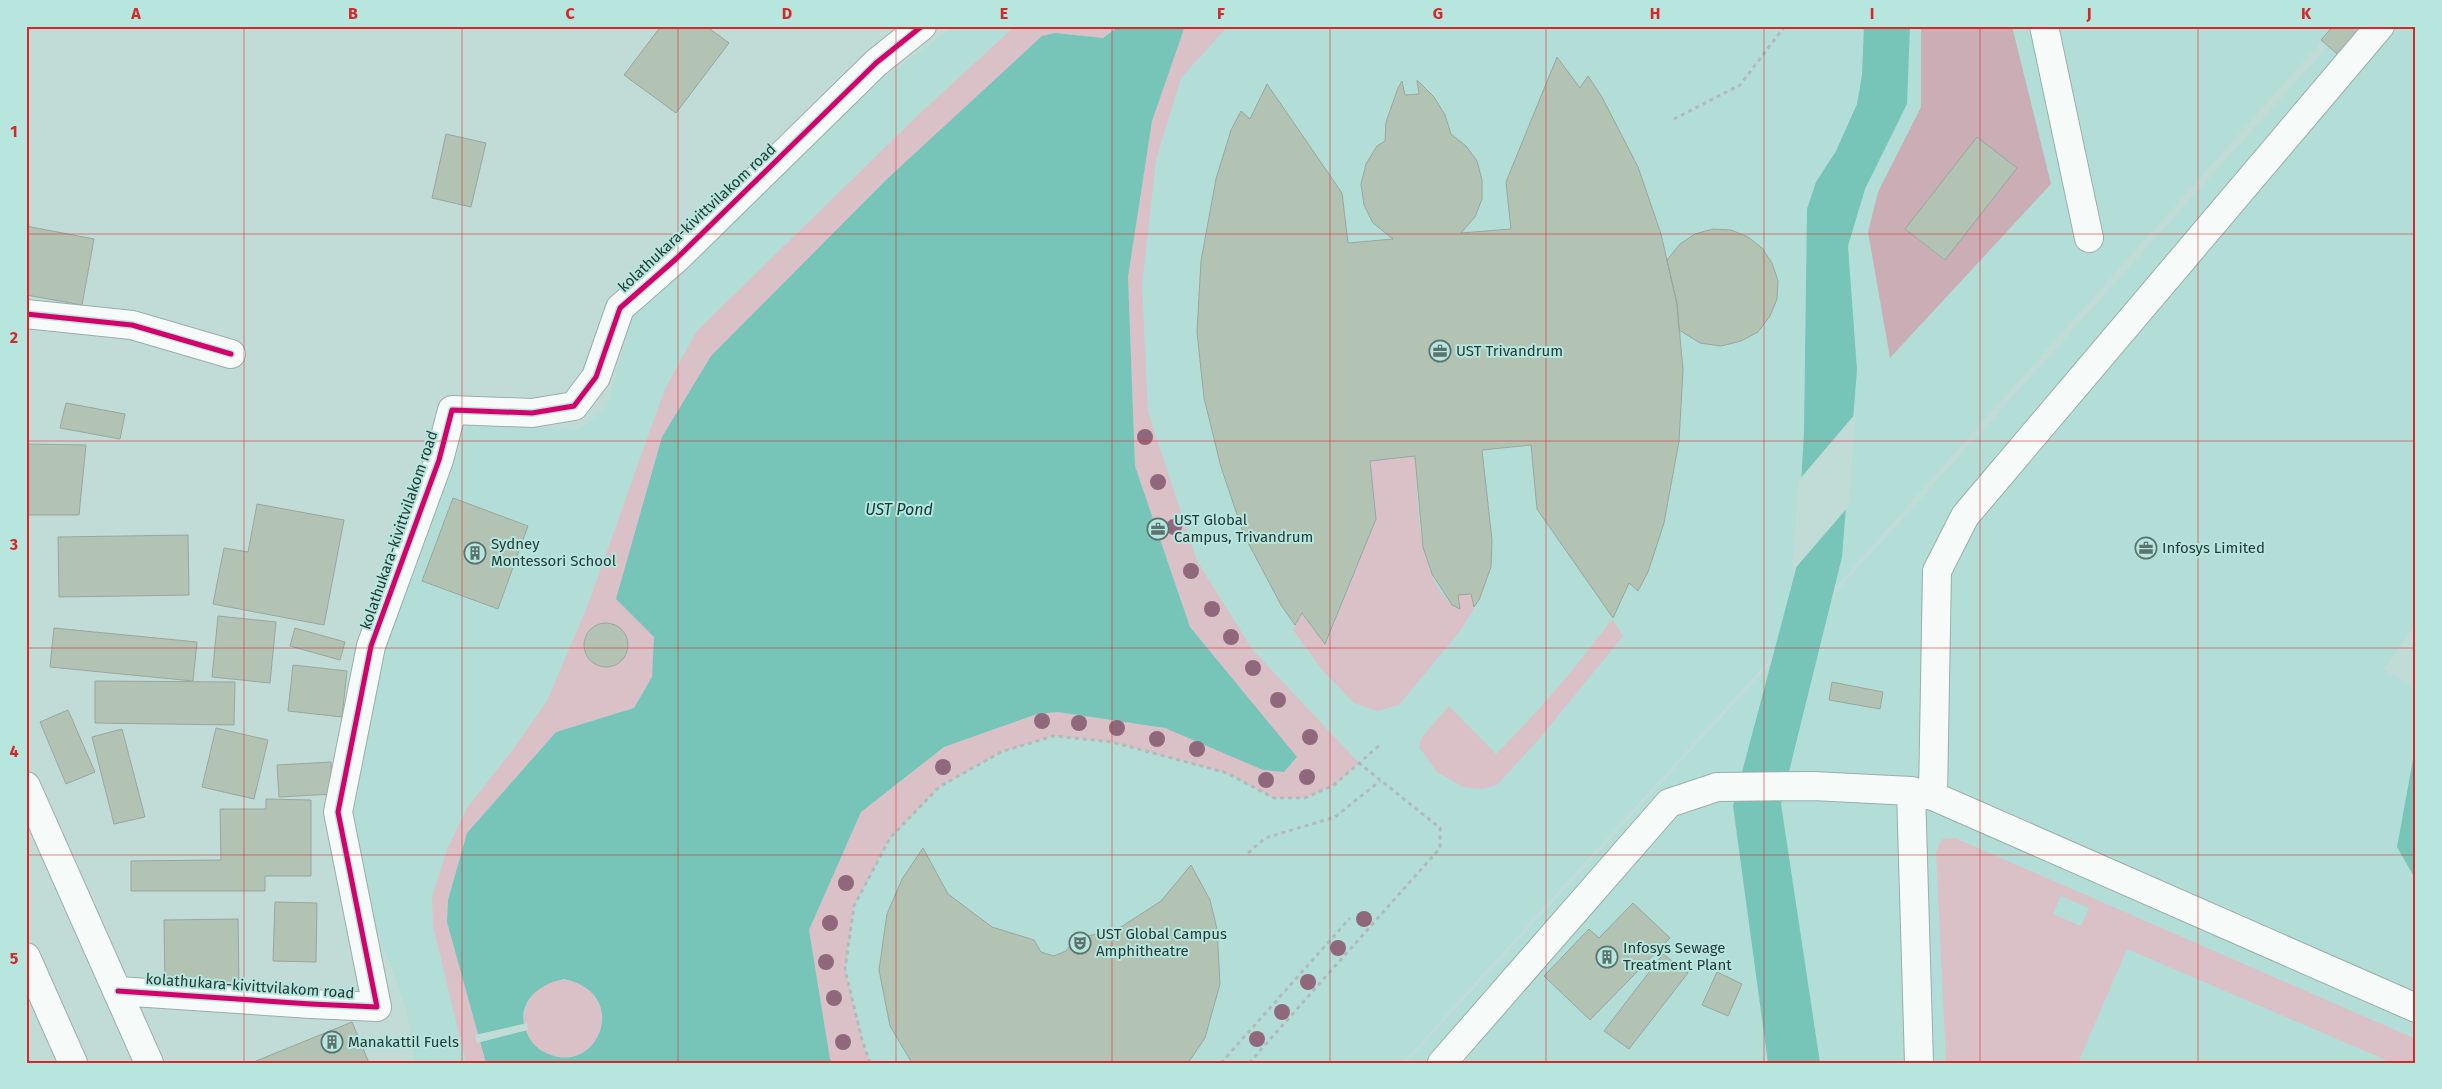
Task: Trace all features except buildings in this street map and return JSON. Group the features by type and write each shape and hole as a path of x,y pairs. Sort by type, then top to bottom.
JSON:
{"main road":[{"name":"kolathukara-kivittvilakom road","path":"118,991 377,1007 338,812 371,646 439,460 452,410 532,413 574,406 596,376 620,308 678,258 876,63 922,26"},
{"path":"2044,26 2090,238"},
{"path":"1919,1063 1922,794 1937,571 1965,516 2380,26"},
{"path":"26,314 132,325 231,354"},
{"path":"26,786 149,1063"},
{"path":"1442,1063 1669,803 1717,787 1813,786 1922,794 2416,1008"},
{"path":"26,957 74,1063"}],"path":[{"path":"1674,119 1740,85 1785,26"},
{"path":"870,1063 862,1040 845,969 854,906 890,838 939,788 1001,752 1052,736 1112,742 1227,773 1274,798 1305,798 1334,785 1380,745"},
{"path":"1249,1063 1440,848 1440,828 1359,763"},
{"path":"1248,853 1265,838 1335,817 1380,781"},
{"path":"1221,1063 1350,918"}],"shaded area":[{"name":"UST Global Campus, Trivandrum","path":"955,26 2335,26 1840,582 1402,1063 414,1063 406,1008 371,912 349,806 376,662 467,426 580,429 607,407 633,309 883,79"},
{"path":"1015,26 1119,26 1103,38 1055,33 654,637 652,677 634,708 556,732 467,833 448,900 447,922 486,1063 466,1063 433,926 432,897 446,852 467,808 511,752 547,701 589,602 664,391 696,332 916,117"},
{"path":"1185,26 1228,26 1181,78 1156,160 1142,285 1148,412 1197,561 1252,649 1359,763 1334,785 1305,798 1274,798 1227,773 1112,742 1053,736 1001,752 939,787 890,838 854,906 845,969 862,1039 870,1063 833,1063 830,1059 809,930 861,812 944,747 1037,714 1058,712 1165,728 1263,770 1284,772 1297,758 1190,627 1135,466 1128,277 1152,121"},
{"path":"1921,26 2012,26 2051,184 1890,358 1868,232 1878,192 1921,107","holes":["1977,137 2017,168 1944,260 1905,229"]},
{"name":"Infosys Limited","path":"2346,26 2416,26 2416,624 2383,670 2416,687 2416,1063 1406,1063 1910,511"},
{"path":"1415,456 1422,540 1434,581 1445,598 1459,610 1458,595 1471,594 1474,609 1460,631 1399,705 1377,711 1354,703 1322,670 1293,630 1302,614 1326,644 1376,519 1370,461"},
{"path":"1612,619 1623,636 1540,738 1497,785 1482,789 1463,787 1437,772 1419,747 1422,737 1449,706 1496,754 1557,689"},
{"path":"1955,838 2416,1039 2416,1063 2393,1063 2127,949 2078,1063 1946,1063 1936,852 1942,839","holes":["2061,896 2089,908 2081,926 2053,914"]},
{"path":"563,980 578,983 591,991 599,1004 602,1019 599,1034 591,1047 578,1055 563,1058 548,1055 535,1047 527,1034 524,1019 527,1004 535,991 548,983"}],"water":[{"name":"UST Pond","path":"1119,26 1185,26 1152,121 1128,277 1135,466 1190,627 1297,757 1284,772 1263,770 1165,728 1058,712 1037,714 944,747 861,812 809,930 830,1059 833,1063 486,1063 447,922 448,900 467,833 556,732 634,708 652,677 654,637 616,599 662,437 711,356 887,179 1042,36 1055,33 1103,38","holes":["564,979 585,987 597,999 602,1014 601,1029 594,1043 583,1053 568,1057 551,1055 539,1049 530,1039 525,1028 523,1018 529,1000 543,987"]},
{"path":"1864,26 1910,26 1907,104 1865,189 1848,246 1857,370 1842,557 1781,804 1820,1063 1768,1063 1733,806 1796,569 1804,432 1807,209 1816,182 1836,151 1857,104 1862,75"},
{"path":"2416,743 2416,880 2397,847"}],"pier":[{"path":"1856,413 1848,507 1792,572 1799,480"},
{"path":"527,1023 528,1030 477,1043 475,1035"}],"cycle path":[{"path":"118,991 377,1007 338,812 371,646 439,460 452,410 532,413 574,406 596,377 620,308 677,258 876,63 922,26"},
{"path":"26,314 132,325 231,354"}],"place":[{"name":"UST Trivandrum","path":"1440,351"},
{"name":"UST Global Campus, Trivandrum","path":"1158,529"},
{"name":"Infosys Limited","path":"2146,548"},
{"name":"Sydney Montessori School","path":"475,553"},
{"name":"UST Global Campus Amphitheatre","path":"1080,943"},
{"name":"Infosys Sewage Treatment Plant","path":"1607,957"},
{"name":"Manakattil Fuels","path":"332,1042"}]}
